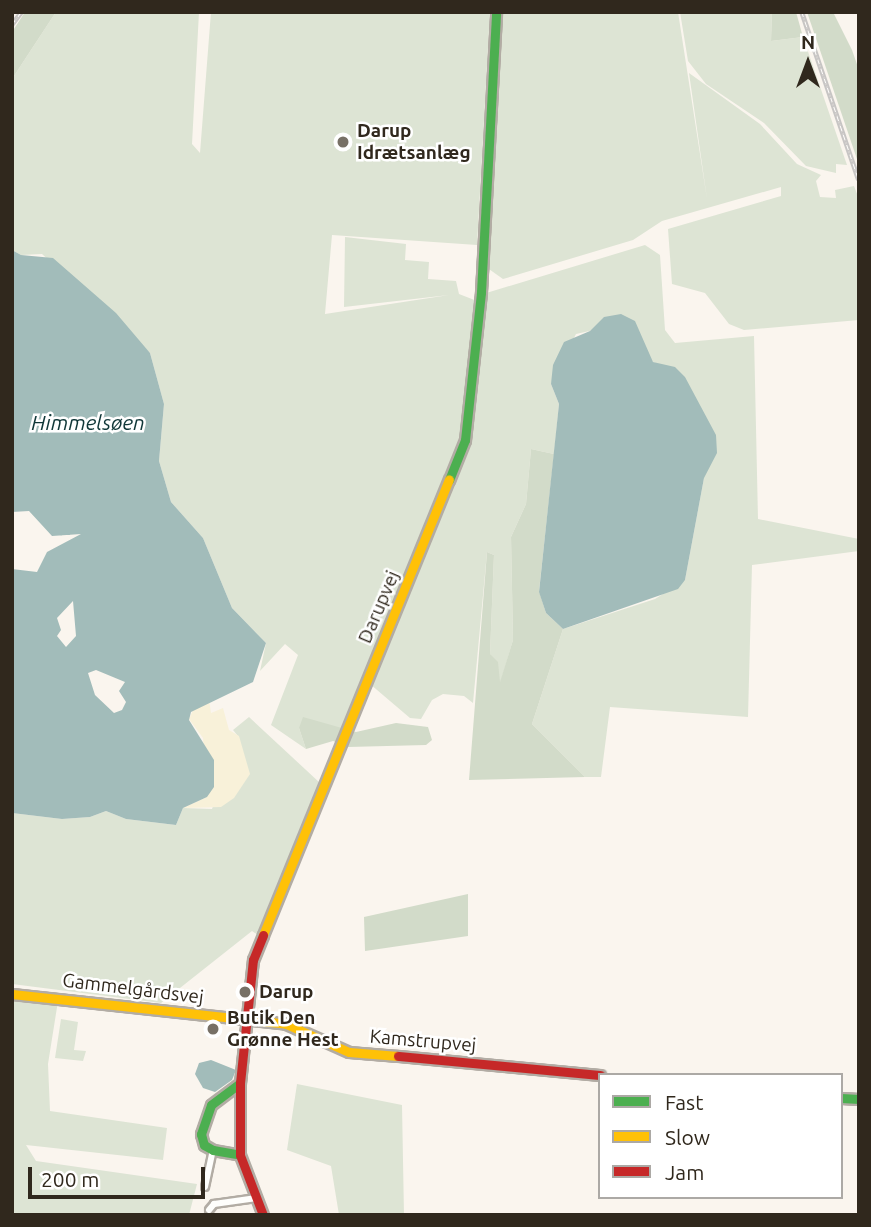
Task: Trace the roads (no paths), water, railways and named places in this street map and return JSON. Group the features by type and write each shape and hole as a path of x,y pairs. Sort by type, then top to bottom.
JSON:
{"street":[{"name":"Darupvej","path":"264,1215 240,1155 240,1083 256,949 465,440 481,292 496,12"},
{"name":"Gammelgårdsvej","path":"12,994 249,1021"},
{"name":"Kamstrupvej","path":"249,1021 300,1027 349,1052 598,1075"},
{"path":"240,1083 217,1098 203,1121 201,1141 213,1150 240,1155"},
{"path":"205,1186 213,1150"},
{"path":"209,1210 214,1203 257,1198"}],"water":[{"name":"Himmelsøen","path":"12,250 21,255 53,258 116,313 150,353 164,404 159,461 171,502 203,538 232,608 266,643 253,682 191,712 189,720 214,760 214,787 207,797 183,808 176,825 126,819 106,811 90,817 62,819 12,813 12,569 37,572 47,552 81,534 52,536 29,511 12,512","holes":["73,601 76,636 66,647 57,636 61,630 57,618","96,670 125,682 119,691 126,702 122,710 114,713 95,695 88,673"]},
{"path":"621,314 635,321 653,362 675,367 685,377 716,435 717,453 704,478 685,580 678,589 563,629 546,613 539,592 559,404 551,384 553,365 564,342 590,331 604,317"},
{"path":"211,1060 236,1070 232,1080 215,1092 203,1088 195,1074 199,1063"}],"railway":[{"path":"12,24 21,12"},
{"path":"802,12 859,180"}],"place":[{"name":"Darup Idrætsanlæg","path":"343,142"},
{"name":"Darup","path":"245,992"},
{"name":"Butik Den Grønne Hest","path":"213,1029"}]}
